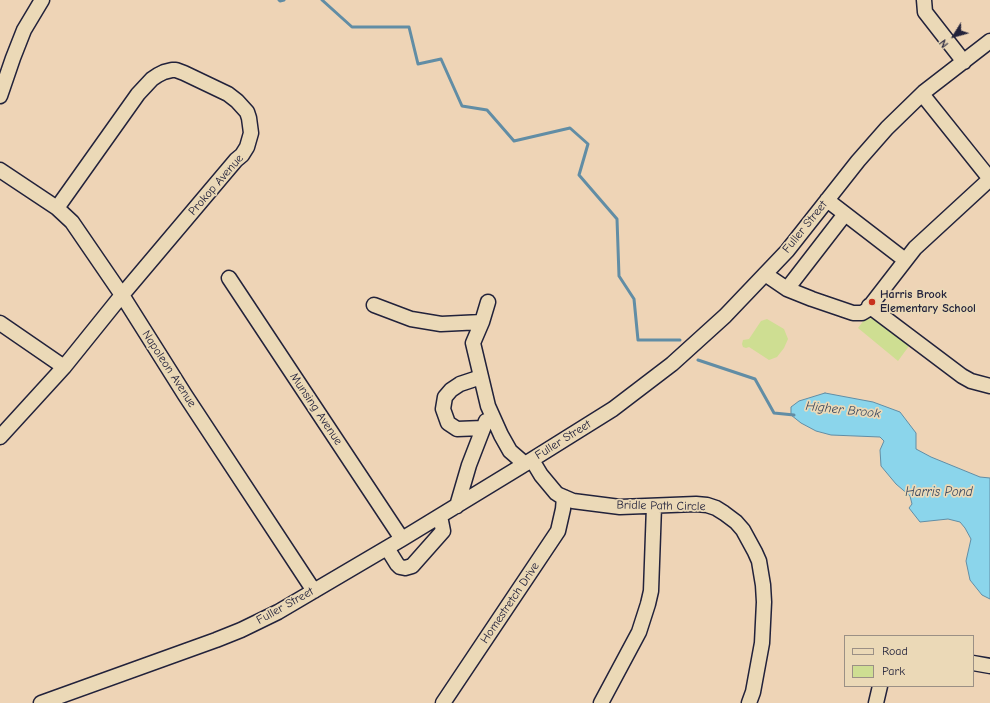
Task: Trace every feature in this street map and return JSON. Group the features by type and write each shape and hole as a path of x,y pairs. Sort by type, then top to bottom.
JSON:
{"street":[{"path":"0,96 24,30 42,0"},
{"path":"924,0 925,12 964,62"},
{"name":"Fuller Street","path":"41,703 216,640 242,630 274,614 457,506 612,409 667,368 725,316 787,251 858,161 904,110 922,94 990,42"},
{"name":"Prokop Avenue","path":"0,437 64,367 122,295 244,152 250,140 251,133 247,112 228,94 176,70 164,72 152,78 138,94 57,208"},
{"path":"765,274 787,289 812,299 856,313 862,313 867,310 915,248 990,179 922,94"},
{"name":"Napoleon Avenue","path":"0,170 57,208 72,222 122,295 314,591"},
{"path":"827,200 905,260"},
{"path":"787,289 845,214"},
{"name":"Munsing Avenue","path":"230,278 402,539"},
{"path":"457,506 469,465 490,410 473,343 482,322 488,302"},
{"path":"374,305 412,318 441,324 482,322"},
{"path":"870,306 962,376 970,381 990,386"},
{"path":"0,322 64,367"},
{"path":"481,377 460,384 451,390 445,397 443,409 448,423 457,429 483,428"},
{"name":"Bridle Path Circle","path":"490,410 510,451 529,462 556,493 564,497 587,504 620,507 696,504 707,505 716,508 732,518 743,530 755,552 761,569 764,585 764,610 759,663 753,692 749,703"},
{"name":"Homestretch Drive","path":"443,703 558,531 564,497"},
{"path":"601,703 639,632 648,604 651,591 654,506"},
{"path":"387,548 400,567 405,568 412,566 443,531 440,516"},
{"path":"974,663 990,666"},
{"path":"876,703 880,687"}],"green space":[{"path":"872,318 909,346 898,361 858,328 864,320"},
{"path":"767,319 784,329 788,339 784,348 777,357 769,360 749,347 743,347 742,344 743,340 749,339 761,321"}],"water":[{"name":"Harris Pond","path":"825,393 873,402 900,412 916,433 916,449 931,457 980,477 990,478 990,599 982,595 970,580 966,561 971,539 965,528 960,522 948,519 920,522 909,508 912,504 910,496 896,484 881,466 880,450 884,441 880,437 831,435 816,431 801,423 791,415 791,407 799,401"}],"waterway":[{"name":"Higher Brook","path":"279,0 284,0"},
{"name":"Higher Brook","path":"322,0 352,27 409,27 418,64 441,59 462,106 487,110 514,141 570,128 588,144 579,175 617,219 619,276 634,299 638,340 680,340"},
{"name":"Higher Brook","path":"698,360 755,379 774,413 794,415"}],"place":[{"name":"Harris Brook Elementary School","path":"872,302"}]}
